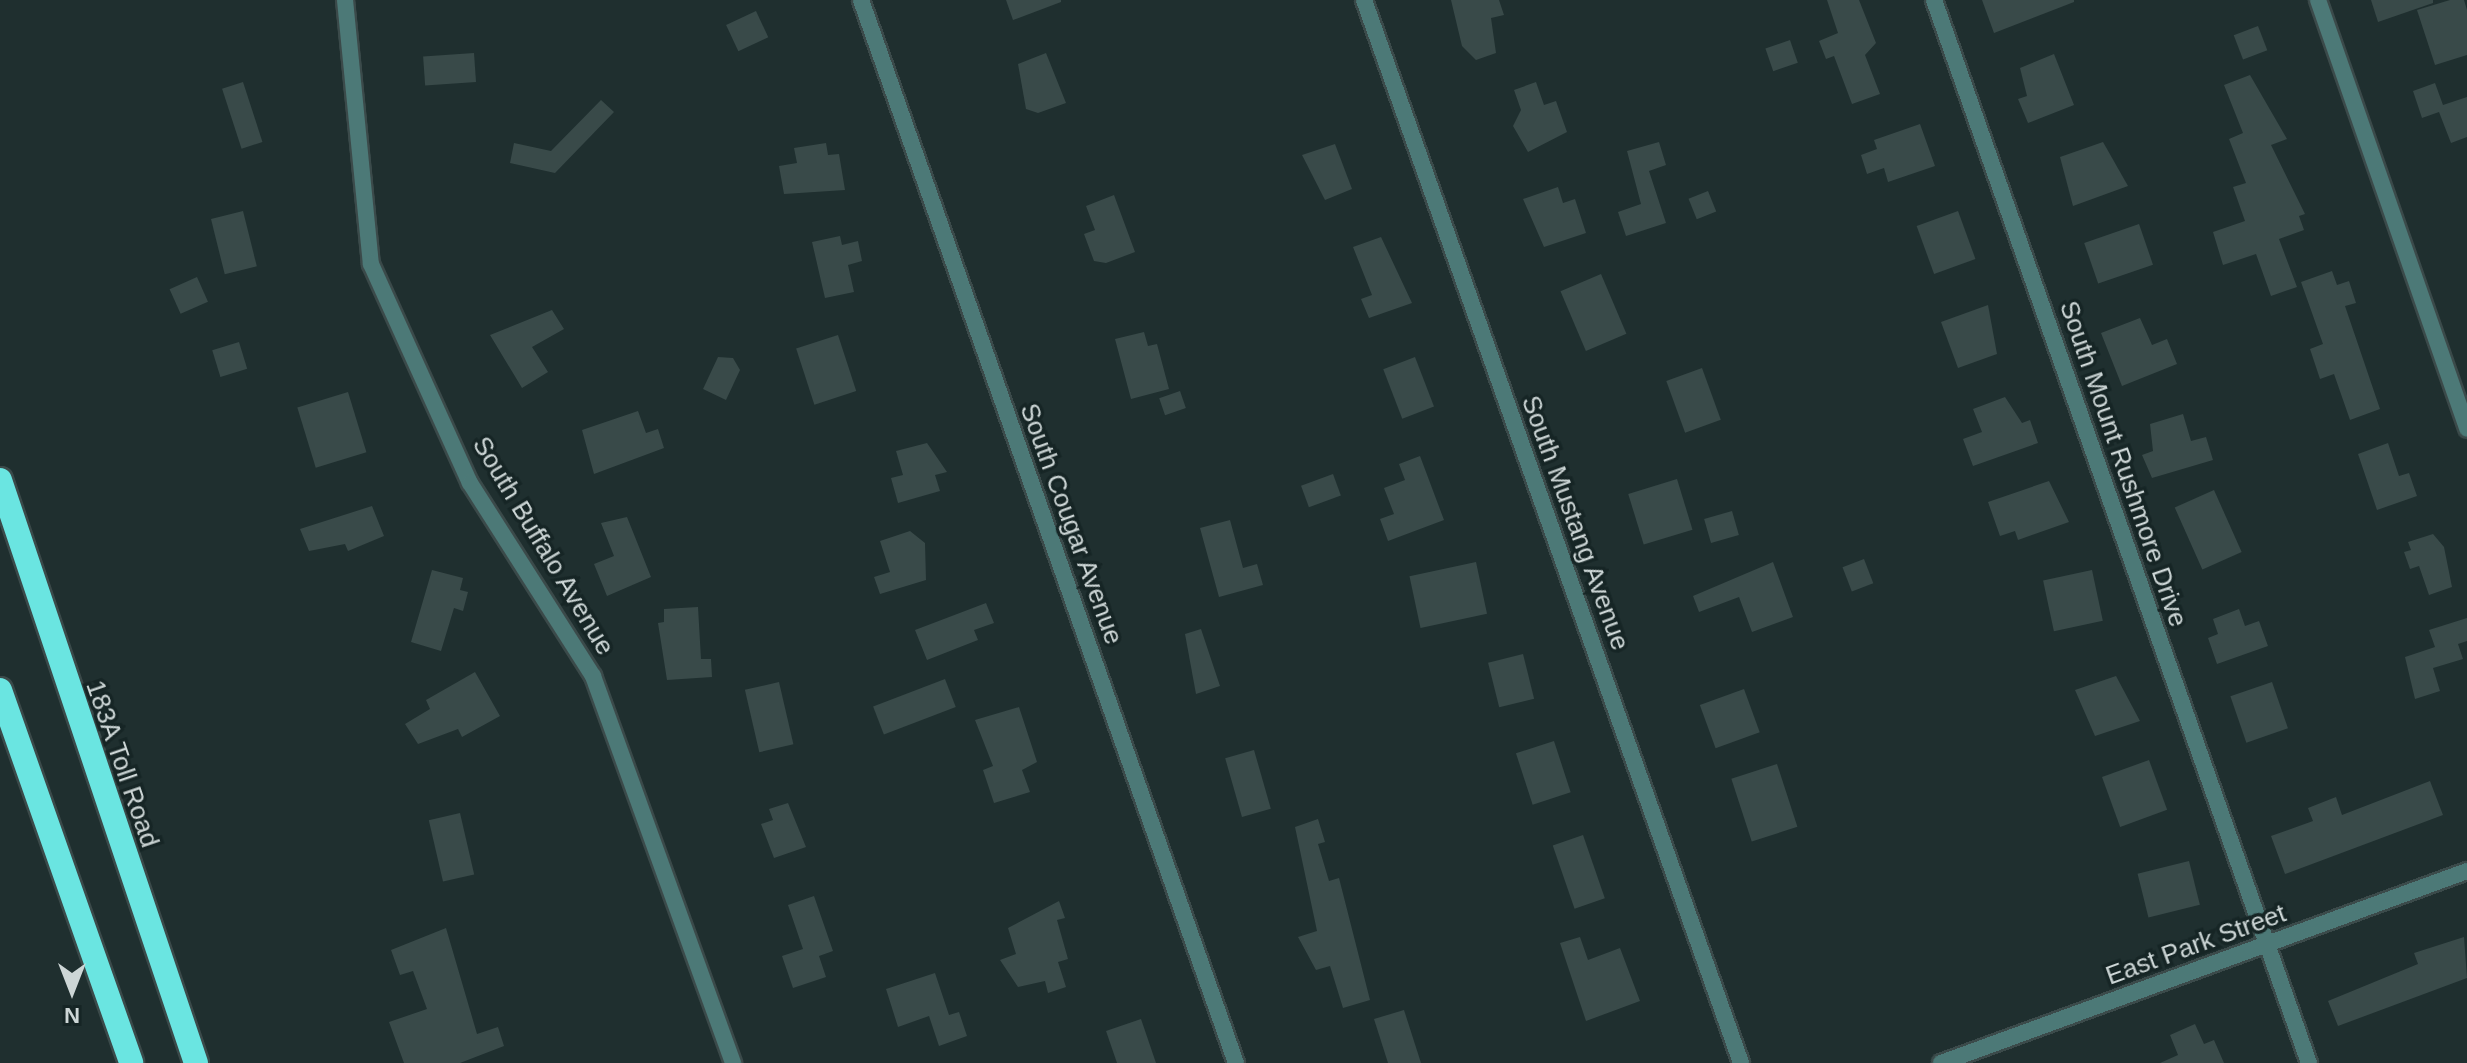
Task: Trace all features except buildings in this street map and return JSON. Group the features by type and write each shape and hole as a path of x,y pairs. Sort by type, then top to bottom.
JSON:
{"highway":[{"name":"183A Toll Road","path":"0,480 196,1063"},
{"path":"0,690 131,1063"}],"street":[{"name":"South Buffalo Avenue","path":"345,0 371,264 470,483 593,676 733,1063"},
{"name":"South Cougar Avenue","path":"861,0 1236,1063"},
{"name":"South Mustang Avenue","path":"1364,0 1741,1063"},
{"name":"South Mount Rushmore Drive","path":"1934,0 2309,1063"},
{"path":"2318,0 2467,429"},
{"name":"East Park Street","path":"1941,1063 2467,871"}]}
